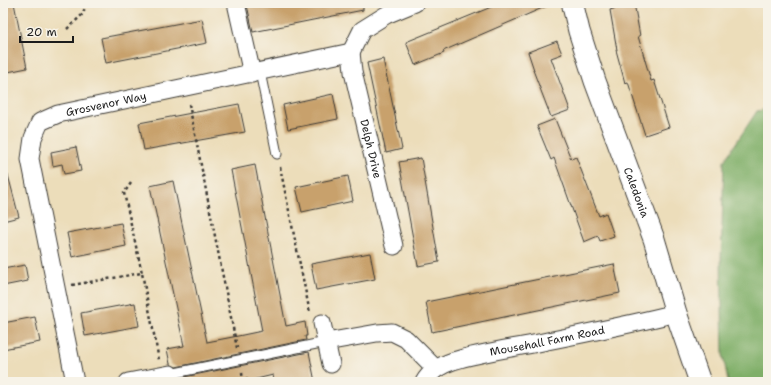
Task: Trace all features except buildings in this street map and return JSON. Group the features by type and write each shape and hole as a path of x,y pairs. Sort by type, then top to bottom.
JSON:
{"street":[{"path":"236,3 256,73"},
{"name":"Caledonia","path":"574,3 573,6 579,31 595,81 625,166 654,239 676,313 700,382"},
{"path":"351,52 362,30 405,5"},
{"name":"Grosvenor Way","path":"75,382 30,159 33,138 40,122 58,114 351,52"},
{"name":"Delph Drive","path":"351,52 353,72 394,246"},
{"name":"Mousehall Farm Road","path":"424,382 428,375 436,369 453,361 633,324 676,313"},
{"path":"316,318 326,342 331,364"},
{"path":"326,342 377,333 392,332 406,339 436,369"},
{"path":"128,382 166,375"}],"lane":[{"path":"256,73 278,158"},
{"path":"166,375 326,342"}],"path":[{"path":"67,29 83,14 86,3"},
{"path":"186,87 243,382"},
{"path":"278,158 316,318"},
{"path":"131,183 124,193 166,375"},
{"path":"55,288 142,273"}],"green space":[{"path":"768,109 768,382 728,382 723,355 721,260 724,161 757,111"}]}
